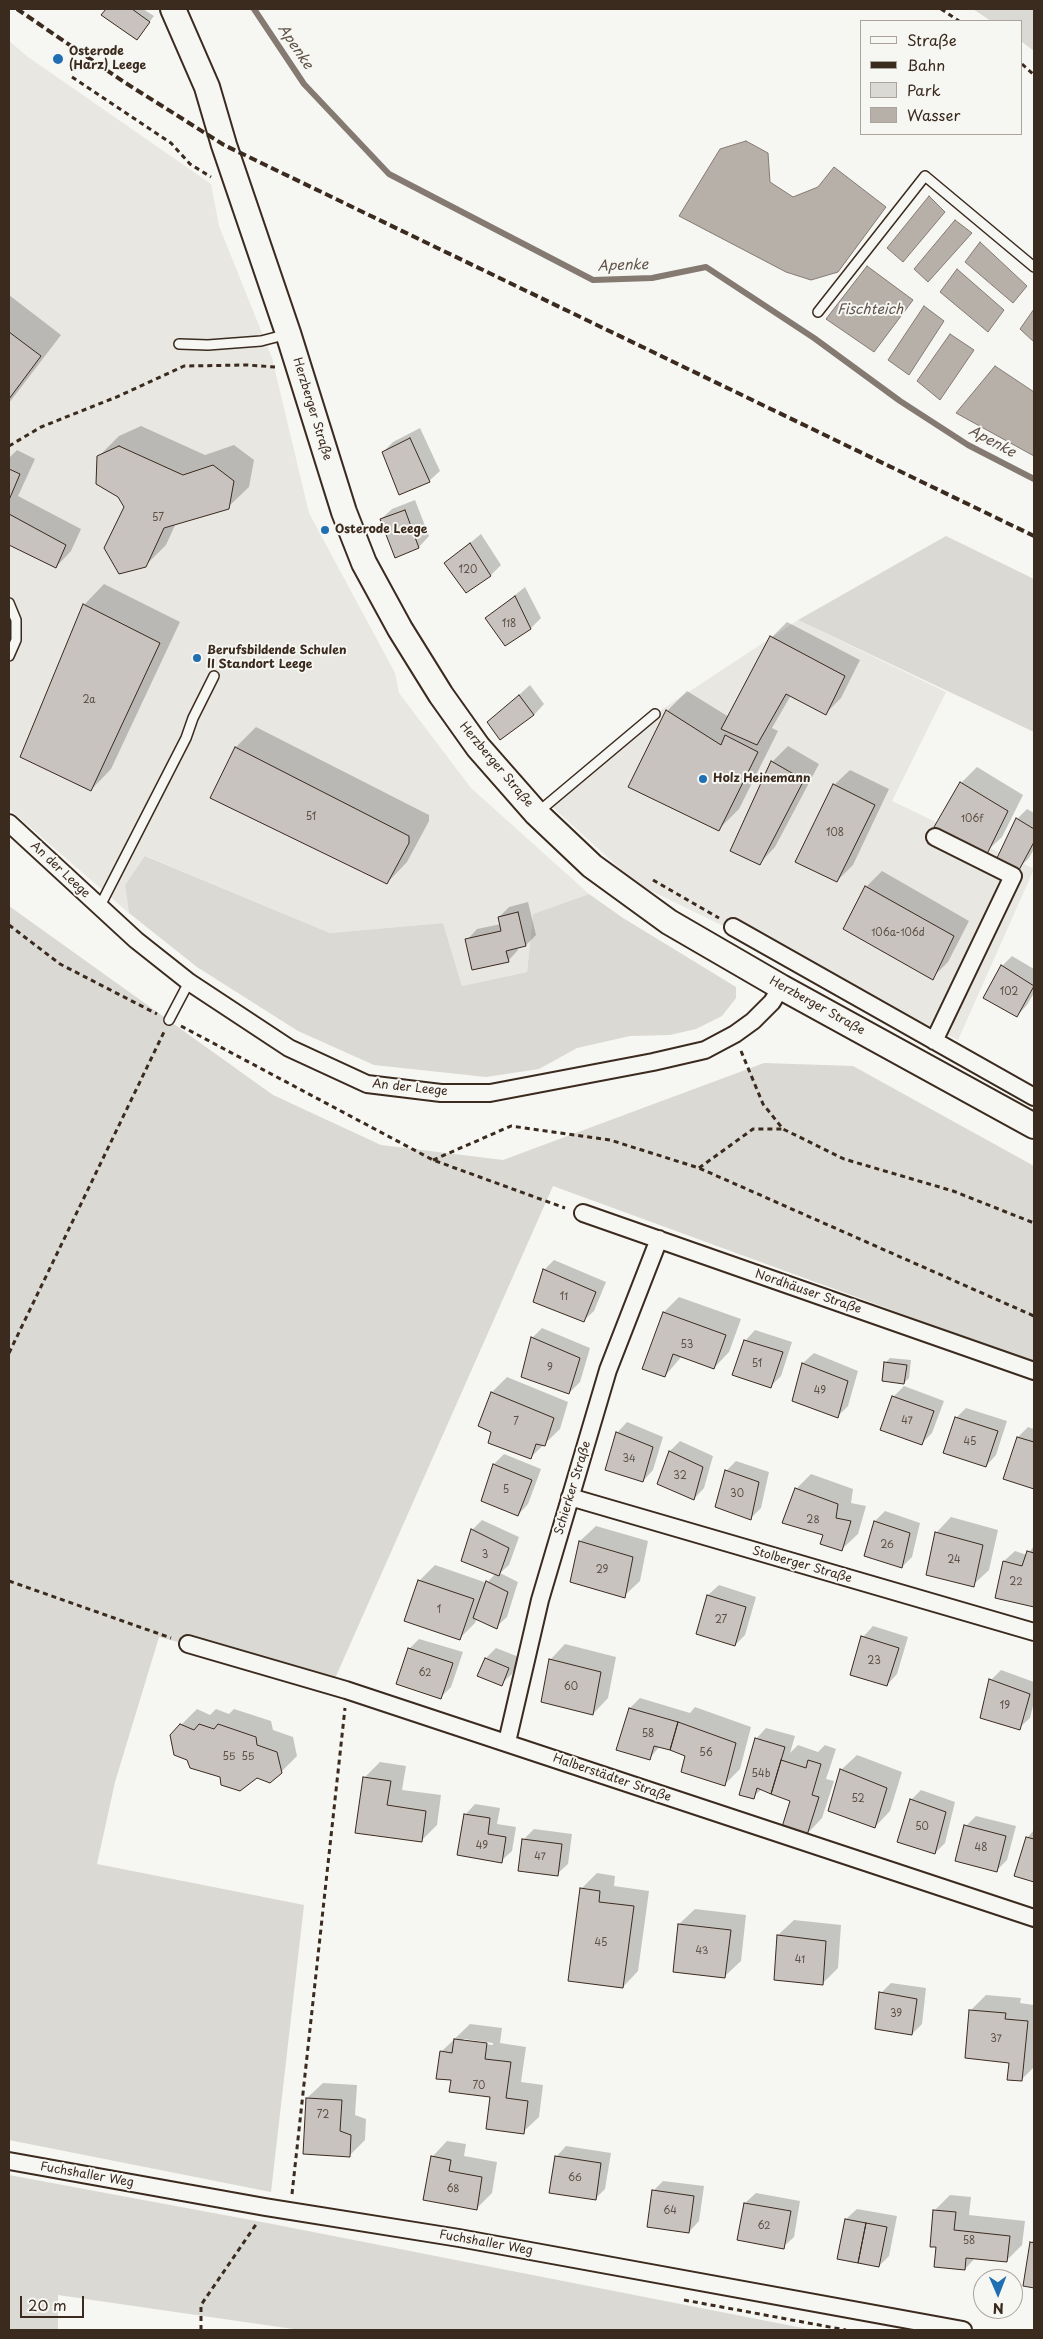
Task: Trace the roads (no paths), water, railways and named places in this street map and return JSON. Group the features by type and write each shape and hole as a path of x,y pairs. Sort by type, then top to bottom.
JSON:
{"street":[{"name":"Herzberger Straße","path":"174,9 207,87 224,145 288,334 344,512 364,563 400,629 441,695 478,747 536,813 592,866 669,922 781,987 1034,1126"},
{"name":"An der Leege","path":"9,823 136,940 189,982 289,1048 367,1084 441,1093 490,1093 653,1062 705,1050 735,1034 753,1021 772,1002 781,987"},
{"path":"934,1041 1013,876 935,837"},
{"path":"734,927 1034,1097"},
{"name":"Nordhäuser Straße","path":"582,1213 1034,1371"},
{"name":"Schierker Straße","path":"507,1742 540,1600 608,1370 658,1239"},
{"name":"Stolberger Straße","path":"570,1497 1034,1632"},
{"name":"Halberstädter Straße","path":"188,1644 346,1690 507,1742 1034,1918"},
{"name":"Fuchshaller Weg","path":"9,2161 265,2207 459,2238 963,2330"}],"lane":[{"path":"818,312 925,176 1034,267"},
{"path":"179,344 208,345 261,341 288,334"},
{"path":"9,603 16,620 16,640 9,656"},
{"path":"100,906 186,738 193,718 214,676"},
{"path":"536,813 655,714"},
{"path":"169,1020 189,982"}],"water":[{"path":"746,141 768,153 770,182 793,197 818,187 834,167 886,207 838,272 811,280 786,272 679,216 720,149"},
{"path":"929,196 945,212 903,262 887,248"},
{"name":"Fischteich","path":"955,220 972,233 928,282 914,269"},
{"path":"980,242 1027,286 1013,303 965,262"},
{"name":"Fischteich","path":"867,266 913,300 874,352 826,319"},
{"path":"957,269 1004,310 988,332 940,292"},
{"name":"Fischteich","path":"924,306 944,321 909,375 888,360"},
{"path":"1034,309 1034,342 1020,329"},
{"path":"950,334 974,350 940,400 917,381"},
{"path":"995,366 1034,392 1034,456 956,413"}],"waterway":[{"name":"Apenke","path":"254,9 304,84 389,174 593,280 652,278 706,267 814,338 900,401 968,445 1034,479"}],"railway":[{"path":"17,9 124,82 224,145 1034,536"}],"place":[{"name":"Osterode (Harz) Leege","path":"58,59"},
{"name":"Osterode Leege","path":"325,530"},
{"name":"Berufsbildende Schulen II Standort Leege","path":"197,658"},
{"name":"Holz Heinemann","path":"703,779"}]}
